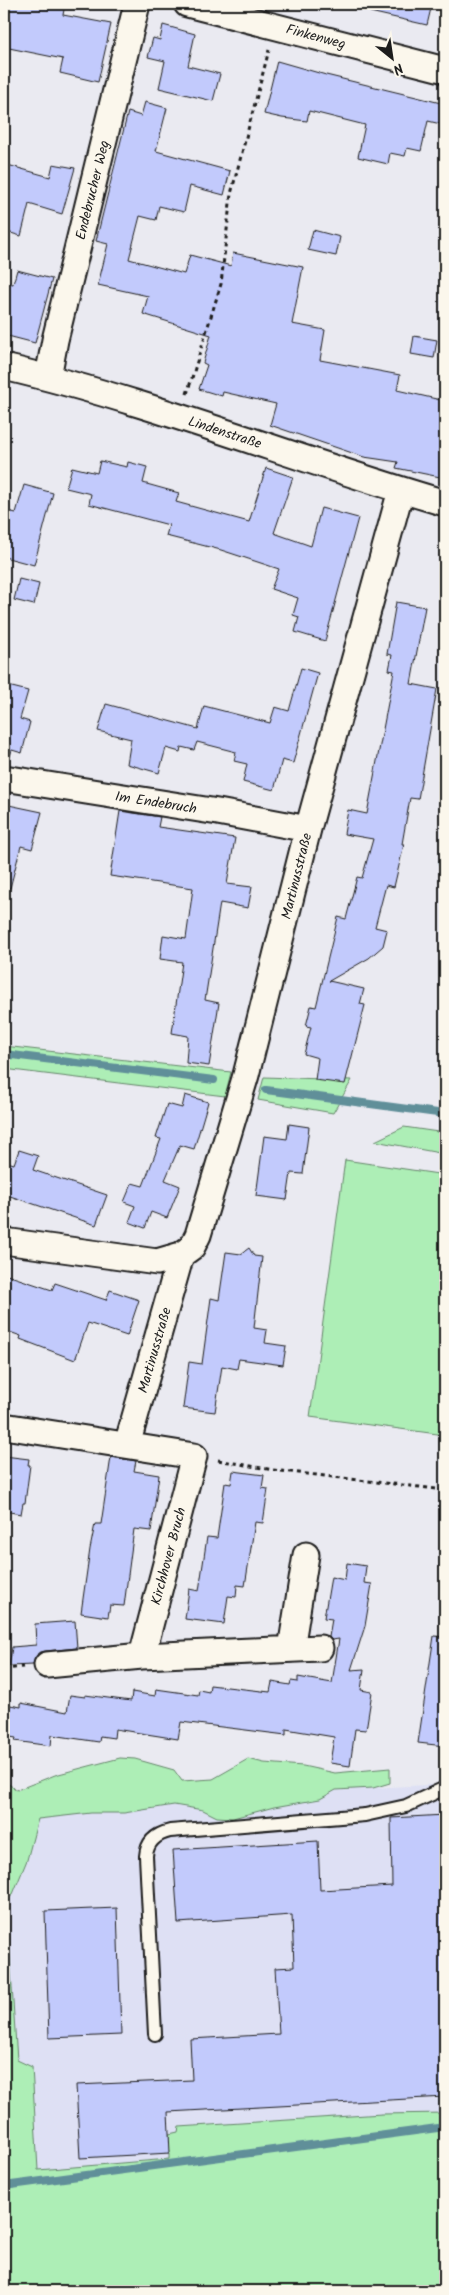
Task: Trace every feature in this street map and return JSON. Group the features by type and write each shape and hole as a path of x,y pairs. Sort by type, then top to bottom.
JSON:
{"street":[{"name":"Endebrucher Weg","path":"48,377 57,330 137,4"},
{"name":"Finkenweg","path":"187,4 445,70"},
{"name":"Lindenstraße","path":"4,367 48,377 179,416 445,503"},
{"name":"Martinusstraße","path":"127,1445 181,1255 192,1247 198,1235 246,1075 308,829 401,490"},
{"name":"Im Endebruch","path":"4,778 218,812 308,829"},
{"path":"4,1241 157,1262 181,1255"},
{"path":"4,1426 194,1456"},
{"name":"Kirchhover Bruch","path":"142,1656 194,1456"},
{"path":"291,1649 306,1555"},
{"path":"47,1665 142,1656 320,1648"}],"lane":[{"path":"156,2034 146,1856 146,1849 155,1837 170,1831 365,1815 406,1806 445,1788"}],"path":[{"path":"179,416 221,284 232,194 275,26"},
{"path":"194,1456 273,1470 445,1490"}],"shaded area":[{"path":"445,1784 445,2134 12,2173 4,2015 4,1808"}],"green space":[{"path":"4,1046 231,1072 225,1096 4,1069"},
{"path":"264,1077 352,1080 333,1113 258,1100"},
{"path":"404,1127 445,1133 445,1154 375,1141"},
{"path":"345,1160 445,1175 445,1435 310,1417"},
{"path":"120,1758 135,1759 174,1770 182,1781 213,1779 248,1759 264,1763 303,1766 335,1773 390,1768 390,1783 373,1788 336,1790 320,1799 274,1807 233,1818 217,1817 203,1810 174,1805 124,1813 91,1813 38,1819 27,1860 13,1894 6,1898 17,2060 32,2067 38,2170 169,2159 169,2134 178,2132 179,2127 382,2114 445,2113 445,2291 4,2291 4,1781 17,1790 55,1775"}],"building":[{"path":"4,4 65,4 63,15 111,24 98,82 60,73 63,59 4,47"},
{"path":"371,4 432,4 427,25 370,12"},
{"path":"163,25 195,34 188,66 220,74 213,101 159,88 165,61 148,57 153,38 160,40"},
{"path":"277,61 445,104 445,125 428,121 421,151 407,148 405,156 390,153 388,164 358,157 365,125 309,111 307,121 264,114"},
{"path":"145,102 167,108 156,151 230,171 224,195 190,186 184,212 159,206 156,220 140,216 129,259 184,274 190,255 231,266 233,253 303,267 292,324 325,330 320,360 400,375 397,390 445,401 445,478 396,468 398,462 364,457 270,425 276,404 223,392 222,396 199,389 207,365 203,363 211,335 143,314 148,296 98,285 108,244 96,241 128,112 141,116"},
{"path":"4,164 50,177 53,164 75,168 62,214 29,204 21,236 4,231"},
{"path":"313,230 340,237 336,256 308,250"},
{"path":"17,270 52,279 35,343 4,335 4,282 13,284"},
{"path":"414,336 437,340 434,358 411,354"},
{"path":"100,461 127,467 128,462 147,467 143,483 179,493 176,502 249,522 266,468 293,477 274,533 311,546 321,508 358,518 325,641 295,632 299,617 293,615 298,598 271,589 279,569 221,550 166,536 169,525 89,504 91,494 66,488 72,467 97,473"},
{"path":"24,485 53,493 34,565 4,557 4,510 16,513"},
{"path":"19,579 39,584 34,605 14,600"},
{"path":"396,602 425,607 411,684 437,689 418,799 410,798 402,844 404,844 394,887 386,885 375,927 387,930 383,946 369,958 329,981 364,989 360,1004 365,1005 345,1084 315,1080 318,1058 304,1054 311,1027 306,1026 311,1006 316,1007 338,917 346,919 357,877 362,878 373,839 344,834 348,810 367,814 394,671 389,670 392,655 387,654"},
{"path":"301,668 318,673 293,763 282,760 274,790 243,782 247,764 234,761 236,752 197,742 194,750 181,747 180,752 166,748 159,773 127,764 131,739 98,731 106,704 198,729 204,706 270,723 275,707 289,711"},
{"path":"4,685 28,691 20,719 30,722 22,753 12,750 10,756 4,755"},
{"path":"4,804 42,812 32,849 21,846 10,888 4,887"},
{"path":"120,811 160,817 158,827 235,838 227,884 252,887 248,908 220,903 205,1000 219,1003 209,1066 186,1063 188,1036 172,1033 182,962 160,959 163,935 186,939 193,888 110,876"},
{"path":"185,1095 208,1102 194,1149 180,1145 165,1180 180,1186 167,1218 151,1212 145,1228 129,1222 135,1206 124,1202 132,1183 143,1186 161,1139 156,1138 167,1104 182,1108"},
{"path":"289,1124 309,1127 303,1174 291,1173 287,1200 256,1196 264,1136 287,1139"},
{"path":"19,1150 38,1156 33,1170 107,1195 96,1225 4,1194 4,1161 14,1164"},
{"path":"249,1248 254,1256 262,1257 254,1328 267,1330 265,1343 286,1346 283,1365 239,1359 237,1369 222,1366 215,1412 183,1408 189,1362 202,1364 211,1298 219,1300 226,1252 241,1254"},
{"path":"4,1274 52,1290 55,1283 106,1300 110,1290 139,1300 127,1336 88,1323 75,1360 20,1339 21,1336 4,1330"},
{"path":"4,1456 29,1459 28,1465 30,1465 25,1503 23,1503 21,1514 4,1511"},
{"path":"111,1457 136,1461 134,1471 159,1475 151,1531 134,1529 124,1606 110,1605 108,1617 81,1613 90,1549 95,1524 101,1524"},
{"path":"233,1471 264,1475 262,1488 268,1489 263,1523 255,1522 245,1586 237,1585 236,1597 228,1596 224,1624 185,1619 189,1589 199,1591 207,1537 217,1538 225,1483 231,1484"},
{"path":"347,1563 366,1566 364,1583 372,1584 365,1626 351,1670 364,1669 361,1690 372,1692 366,1730 355,1729 350,1766 330,1763 334,1737 286,1729 286,1735 181,1722 178,1739 115,1729 114,1738 100,1736 99,1742 52,1735 51,1746 15,1741 16,1738 4,1736 10,1705 21,1707 21,1703 67,1712 70,1695 131,1701 132,1692 155,1696 156,1689 198,1695 199,1690 209,1692 210,1685 270,1692 272,1682 290,1685 291,1681 298,1682 298,1677 332,1683 339,1639 332,1640 329,1637 332,1619 324,1618 331,1577 345,1580"},
{"path":"75,1621 77,1648 45,1651 38,1653 33,1665 9,1666 12,1647 36,1645 35,1624"},
{"path":"434,1636 445,1637 445,1746 418,1743"},
{"path":"445,1815 445,2097 168,2112 170,2153 80,2158 76,2085 192,2080 190,2039 279,2034 275,1968 294,1967 292,1915 178,1923 173,1850 318,1841 320,1890 392,1886 391,1818"},
{"path":"117,1908 121,2035 49,2038 45,1911"}],"waterway":[{"path":"4,1054 214,1080"},
{"path":"266,1090 445,1114"},
{"path":"4,2186 445,2127"}]}
